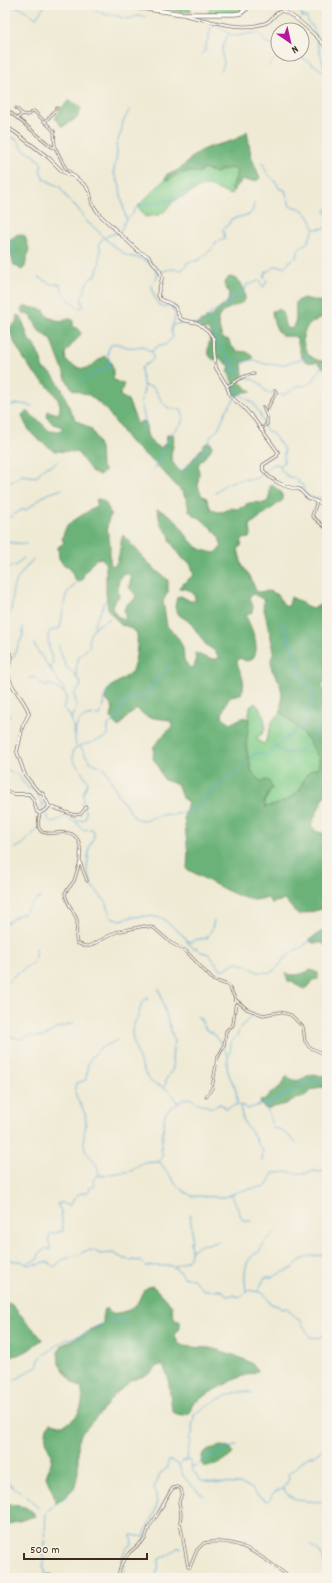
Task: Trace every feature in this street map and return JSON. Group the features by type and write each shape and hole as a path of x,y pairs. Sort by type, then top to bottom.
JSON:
{"highway":[{"path":"119,5 183,14 238,14 246,10 251,5"}],"street":[{"path":"183,14 239,27 267,23 271,20 274,14 284,11 289,13 313,33 327,48"},
{"path":"5,108 52,147 55,147"},
{"path":"16,108 22,114 28,115 34,111 54,131 55,147 65,167 86,186 90,193 92,204 100,215 138,251 148,256 160,272 162,278 158,294 160,299 171,304 175,308 180,318 198,323 208,331 214,339 216,368 228,386 230,396 244,408 278,452 277,456 263,465 263,470 266,474 288,488 300,488 308,498 327,506"},
{"path":"45,122 58,108"},
{"path":"18,118 22,114"},
{"path":"5,126 51,160 63,172 76,177"},
{"path":"228,386 242,377 254,374"},
{"path":"261,429 266,426 268,407 276,393 275,390"},
{"path":"263,407 267,417"},
{"path":"316,501 312,516 327,529"},
{"path":"5,646 12,657 8,668 11,685 28,708 29,714 23,725 17,752 25,775 36,789 43,794 49,806 74,815 81,814 84,809"},
{"path":"5,790 13,794 29,794 33,799 37,812 40,813"},
{"path":"49,806 46,810 40,813 37,823 40,831 44,833 67,832 74,834 78,840 80,848 80,862 74,881 66,891 65,895 76,919 77,943 84,946 90,946 116,932 138,927 150,927 186,952 213,980 228,985 236,1000 247,1010 261,1014 280,1012 291,1014 304,1029 305,1041 309,1047 324,1054 327,1060"},
{"path":"80,862 87,880"},
{"path":"206,1097 212,1088 218,1059 224,1046 226,1032 234,1025 236,1000"},
{"path":"117,1578 122,1563 129,1553 145,1539 149,1527 170,1492 174,1488 178,1487 181,1489 182,1493 179,1502 182,1530 181,1535 188,1567 190,1567 197,1550 204,1543 238,1544 259,1555 288,1576 296,1578"},
{"path":"35,1578 49,1575 56,1578"}],"green space":[{"path":"128,5 192,5 190,7 191,12"},
{"path":"204,5 250,5 230,13 208,13 211,7"},
{"path":"69,101 77,104 81,109 77,118 62,127 55,118 62,107"},
{"path":"247,131 251,156 260,178 258,180 242,180 233,191 231,188 235,180 236,168 223,169 216,173 205,169 198,173 187,172 179,174 169,180 165,179 167,174 177,171 202,150 232,141"},
{"path":"228,168 236,168 237,170 235,180 231,188 233,191 231,195 209,186 203,186 174,201 163,213 158,215 145,217 138,206 165,179 168,180 178,174 187,172 197,172 205,169 216,173"},
{"path":"18,234 25,236 29,249 25,267 22,270 14,265 9,249 5,246 5,243"},
{"path":"229,277 236,279 239,282 244,292 245,300 242,303 224,311 218,318 222,338 229,340 230,344 236,351 248,353 253,358 242,362 243,376 238,381 252,392 244,392 236,396 231,388 233,383 228,372 230,366 218,357 214,360 211,358 208,349 211,335 208,329 204,330 197,325 201,321 205,321 206,318 211,317 228,301 229,293 224,284"},
{"path":"303,298 327,303 327,315 308,326 305,330 303,339 305,349 311,356 318,360 327,361 327,371 317,362 307,362 304,360 296,337 281,335 274,321 272,311 278,309 284,317 286,327 291,329 296,320 296,302"},
{"path":"23,307 29,307 44,310 48,317 62,322 67,318 73,320 73,327 79,329 81,334 65,353 66,361 82,369 90,367 104,356 110,360 113,379 119,383 124,383 120,396 128,400 138,425 141,421 146,422 147,435 153,444 161,448 166,442 167,435 173,434 174,440 171,457 175,466 181,472 206,443 211,443 211,449 200,462 198,468 198,483 202,496 206,497 211,509 217,512 223,512 231,508 237,509 246,506 246,504 267,502 270,494 270,485 281,492 283,500 252,523 250,526 251,535 249,538 242,539 241,546 238,549 242,565 250,576 256,591 269,591 276,594 286,607 289,605 291,597 311,609 327,604 327,663 325,665 327,667 327,680 322,686 327,696 327,791 311,825 318,832 327,832 326,908 298,915 285,900 271,903 268,898 253,900 246,898 220,887 187,869 188,854 184,817 188,802 182,798 177,784 164,780 157,764 153,759 154,746 172,726 172,724 169,720 147,717 137,709 128,716 119,727 111,718 113,708 105,698 108,689 128,675 133,669 136,653 137,633 127,626 121,625 108,610 106,565 102,558 96,559 84,573 82,580 78,582 75,580 69,566 64,566 59,558 58,547 64,543 62,538 67,525 96,506 97,499 105,502 111,515 107,526 111,565 114,566 118,560 123,535 154,569 168,580 168,592 163,601 167,626 179,639 183,648 184,660 192,669 196,662 195,653 210,659 218,659 219,657 215,651 206,645 190,622 179,615 175,607 177,597 181,596 190,601 195,601 195,597 191,591 179,588 194,575 190,563 183,559 170,541 169,534 161,524 157,509 174,519 192,543 202,550 216,553 222,546 218,535 200,518 193,515 189,511 187,500 183,493 158,466 130,442 105,408 89,395 73,390 67,381 52,341 39,331 31,316 23,313 21,310","holes":["124,574 129,574 131,577 129,587 136,596 134,600 125,608 124,613 126,620 117,616 112,608 113,603 119,597 119,582 121,576","253,594 265,600 263,605 274,651 271,660 272,670 279,681 282,693 281,712 299,729 309,742 314,749 320,764 317,769 313,769 307,774 298,792 280,803 265,807 264,802 272,788 269,781 260,781 252,772 246,748 249,719 242,718 231,723 222,717 225,706 231,696 241,694 243,689 244,684 237,661 240,658 246,661 252,659 255,654 255,642 246,616 252,612 253,607 250,595"]},
{"path":"17,315 21,317 29,340 36,347 41,358 42,368 52,374 62,389 71,412 76,420 91,429 94,434 100,448 101,466 106,471 99,475 92,472 77,452 54,451 39,441 25,423 22,415 27,411 49,431 59,431 63,427 53,424 47,417 48,411 58,414 60,408 56,396 31,369 21,355 13,338 9,328 16,323"},
{"path":"255,703 265,722 264,731 256,738 263,744 265,743 273,720 281,712 299,729 309,742 314,749 320,764 317,769 311,770 305,777 301,788 297,793 284,802 274,806 264,806 264,802 272,788 269,781 260,782 258,780 252,772 247,755 246,740 250,707"},
{"path":"327,928 327,947 322,943 313,943 310,941 310,939"},
{"path":"311,970 318,973 318,979 313,980 310,985 304,989 296,985 293,981 288,981 285,973 295,975"},
{"path":"313,1074 320,1076 327,1074 327,1086 312,1090 302,1098 294,1099 286,1104 266,1109 261,1105 260,1101 266,1099 272,1092 280,1087 286,1077 300,1080"},
{"path":"153,1286 172,1306 173,1315 176,1320 180,1321 180,1328 175,1335 181,1345 209,1348 229,1353 251,1363 258,1371 240,1377 216,1389 192,1404 190,1413 184,1415 175,1414 172,1410 168,1377 163,1365 157,1366 150,1374 132,1380 114,1395 103,1410 81,1434 78,1444 78,1472 75,1487 62,1500 58,1502 55,1501 46,1477 51,1464 52,1455 47,1444 46,1431 51,1423 61,1425 72,1420 79,1411 82,1399 81,1388 72,1382 59,1363 58,1352 62,1345 103,1324 104,1309 107,1309 112,1314 131,1309 136,1305 144,1290"},
{"path":"8,1303 12,1305 43,1340 24,1353 6,1357 5,1304"},
{"path":"222,1446 229,1447 233,1453 215,1465 204,1467 201,1462 203,1453 209,1449"},
{"path":"5,1503 25,1507 33,1512 35,1516 13,1523 7,1527 5,1526 7,1518"}],"waterway":[{"path":"5,9 14,6 21,8 36,18 45,5"},
{"path":"86,5 106,15 114,15 128,19 137,16 146,17"},
{"path":"299,5 302,17 306,17 310,25 312,25 316,35"},
{"path":"202,54 206,50 210,29 214,24 228,33 237,36 253,33 259,34 265,42 270,44"},
{"path":"221,71 224,63 222,54 223,47 229,33"},
{"path":"316,38 326,74"},
{"path":"268,66 272,62"},
{"path":"309,62 323,71 327,76"},
{"path":"126,219 120,186 114,174 114,169 116,162 116,145 121,133 123,122 130,109"},
{"path":"5,137 11,137 17,140 24,150 34,155 42,164 40,170 44,179 60,187 69,201 76,206 86,221 105,239 127,256 140,258 152,264 158,275 152,285 153,293 159,305 164,307 170,305 176,315 171,330 173,337 165,345 159,345 152,351 152,360 141,368 144,390 141,402 145,420 144,429"},
{"path":"173,325 182,323 191,325 199,324 209,317 212,312 224,305 229,304 232,297 239,295 240,292 245,290 247,284 252,284 259,280 263,288 267,281 264,278 266,272 276,266 284,267 292,259 297,257 299,248 308,242 314,229 310,219 303,210 290,206 285,190 280,189 267,173 262,162"},
{"path":"120,231 124,222 133,214 135,209 147,204 170,200 186,190 197,186 203,181"},
{"path":"161,272 170,269 182,270 188,262 199,260 214,247 216,242 225,239 223,229 229,224 231,219 249,215 253,210 254,203"},
{"path":"327,208 325,210 327,214"},
{"path":"315,229 327,228"},
{"path":"5,231 10,239 19,266"},
{"path":"105,238 109,235 118,233"},
{"path":"38,277 51,284 60,284 67,298 81,308 83,306 81,298 87,283 90,278 96,275 100,262 99,258 101,251 99,244 103,238"},
{"path":"210,317 214,327 215,338 232,365 247,377 260,383 265,391 270,393 284,395 300,385 305,386 313,381 321,367 327,363"},
{"path":"81,382 98,371 109,367 110,363 108,351 109,347 113,344 129,347 143,346 152,351"},
{"path":"230,361 236,360 241,364 254,360 265,364 282,365 310,356"},
{"path":"232,365 234,390 253,403 260,414 266,430 273,434 284,449 284,463 280,465"},
{"path":"144,386 153,387 166,407 180,409 183,417 183,420 179,426 170,434 154,469"},
{"path":"180,473 192,460 206,450 211,436 218,429 226,411 235,398 240,394"},
{"path":"5,408 20,404 32,406"},
{"path":"5,486 22,475 36,477 44,468 55,464 59,460"},
{"path":"215,493 230,482 258,478 273,464 280,465"},
{"path":"280,465 281,470 287,476 298,479 298,483 303,485 303,489 306,494 316,498 323,497 327,500"},
{"path":"5,517 11,517 21,510 26,510 45,495 62,489"},
{"path":"5,542 26,544"},
{"path":"5,568 15,566 24,558"},
{"path":"5,618 10,613 14,585 33,559"},
{"path":"52,673 51,665 53,663 48,637 50,631 60,628 67,593 76,583"},
{"path":"94,627 103,603 107,600"},
{"path":"77,676 76,668 79,656 90,646 89,640 92,631 98,625 111,618"},
{"path":"80,746 90,762 105,768 120,798 136,819 144,820 166,814 172,815 187,812 194,809 226,779 241,770 254,754 259,753 267,755 294,731 301,728 307,717 314,692 304,681 282,621"},
{"path":"13,658 23,635 23,627"},
{"path":"34,644 62,687 66,701 63,707 71,717 75,735"},
{"path":"58,645 66,667 75,674 81,686 74,694 77,706 71,718"},
{"path":"5,659 10,659"},
{"path":"5,766 10,772 17,774 28,788 37,793 47,811 48,819 51,822 65,816 74,821 85,819 86,812 81,804 84,799 83,794 88,782 73,759 73,750 108,736 108,725 119,717 124,702 148,694 160,675 170,664"},
{"path":"29,678 34,677 45,686 52,685 63,693"},
{"path":"76,746 75,732 78,724 83,718 100,714 104,706 105,697 111,687"},
{"path":"5,702 9,715 5,726"},
{"path":"275,747 287,753 298,751 307,746 320,727 327,721"},
{"path":"40,813 42,804"},
{"path":"76,822 83,830 92,829 94,832 89,848 87,869 92,886 106,902 111,917 121,920 132,917 149,916 162,918 185,937 188,943 194,948 209,954 220,969 225,969 235,962 246,965 258,972 271,973 295,950 301,948 311,940 327,933"},
{"path":"14,849 23,844 39,828"},
{"path":"5,924 18,915 23,914 31,904 41,897"},
{"path":"188,941 191,942 194,940 207,938 212,929 214,920"},
{"path":"5,984 34,962 36,948"},
{"path":"159,988 174,1040 172,1059 173,1069 168,1077 165,1087"},
{"path":"148,998 142,1004 132,1030 135,1049 150,1081 164,1087 178,1103"},
{"path":"237,1104 236,1090 227,1065 231,1042 237,1036 240,1028 254,1013"},
{"path":"197,1017 200,1018 206,1030 214,1034 227,1055"},
{"path":"5,1035 21,1039 30,1036 44,1037 58,1028 74,1023"},
{"path":"99,1175 97,1165 85,1148 84,1140 86,1118 76,1096 75,1088 76,1083 86,1080 88,1063 90,1059 99,1049 117,1040"},
{"path":"159,1162 163,1154 161,1150 165,1114 171,1107 184,1099 190,1098 197,1103 212,1108 220,1104 224,1106 225,1109 237,1105 248,1109 273,1102 302,1084 327,1077"},
{"path":"265,1105 270,1116 272,1128 277,1128 288,1135 296,1144"},
{"path":"240,1106 245,1124 253,1134 258,1145 263,1150 262,1161"},
{"path":"27,1263 38,1259 39,1254 46,1248 50,1250 50,1245 48,1242 50,1234 63,1231 61,1211 57,1204 61,1203 71,1205 77,1196 81,1193 88,1192 91,1187 95,1186 93,1180 96,1176 131,1171 142,1163 159,1162"},
{"path":"160,1162 176,1184 183,1191 192,1196 223,1197 244,1190 267,1186 273,1173 291,1172 304,1174 313,1171 320,1172 327,1169"},
{"path":"232,1195 242,1219 245,1221 251,1221"},
{"path":"174,1267 186,1261 191,1254 190,1243 192,1233 190,1215"},
{"path":"246,1291 245,1274 247,1263 259,1252 264,1243 275,1232"},
{"path":"192,1250 201,1245 219,1242"},
{"path":"5,1259 21,1261 28,1265 39,1265 43,1262 48,1262 54,1267 62,1260 85,1251 93,1250 100,1254 113,1253 124,1259 140,1261 145,1266 172,1266 180,1272 183,1277 193,1279 200,1287 209,1290 220,1290 225,1293 226,1296 232,1295 240,1297 248,1290 264,1293 271,1304 278,1306 281,1309 287,1308 294,1317 300,1320 310,1337 319,1338 327,1333"},
{"path":"258,1291 265,1277 272,1277 293,1268 299,1261 310,1256 327,1255"},
{"path":"5,1382 17,1379 37,1366 40,1358 65,1340 87,1333 92,1328 105,1323 117,1320 128,1323"},
{"path":"187,1460 188,1449 191,1441 189,1438 193,1433 192,1428 194,1415 206,1406 230,1394 238,1392 252,1393"},
{"path":"192,1466 197,1466 205,1459 237,1445"},
{"path":"284,1488 289,1480 288,1474 296,1469 302,1461 310,1456 314,1456 327,1446"},
{"path":"127,1578 123,1564 123,1554 128,1547 132,1545 131,1535 145,1537 146,1529 152,1519 156,1506 157,1499 154,1487 161,1473 166,1469 169,1460 178,1464 184,1477 204,1496"},
{"path":"187,1460 190,1461 193,1471 201,1481 239,1484 250,1487 256,1494 267,1501 270,1500 275,1492 284,1489"},
{"path":"179,1465 183,1461 187,1460"},
{"path":"5,1480 30,1499 38,1508"},
{"path":"284,1489 291,1497 303,1501 327,1502"},
{"path":"45,1578 45,1570 43,1566 44,1558 42,1555 45,1545 46,1513 68,1495"},
{"path":"311,1545 321,1554 327,1569"},
{"path":"154,1578 158,1569 159,1559 168,1556 177,1548 181,1548"}]}
